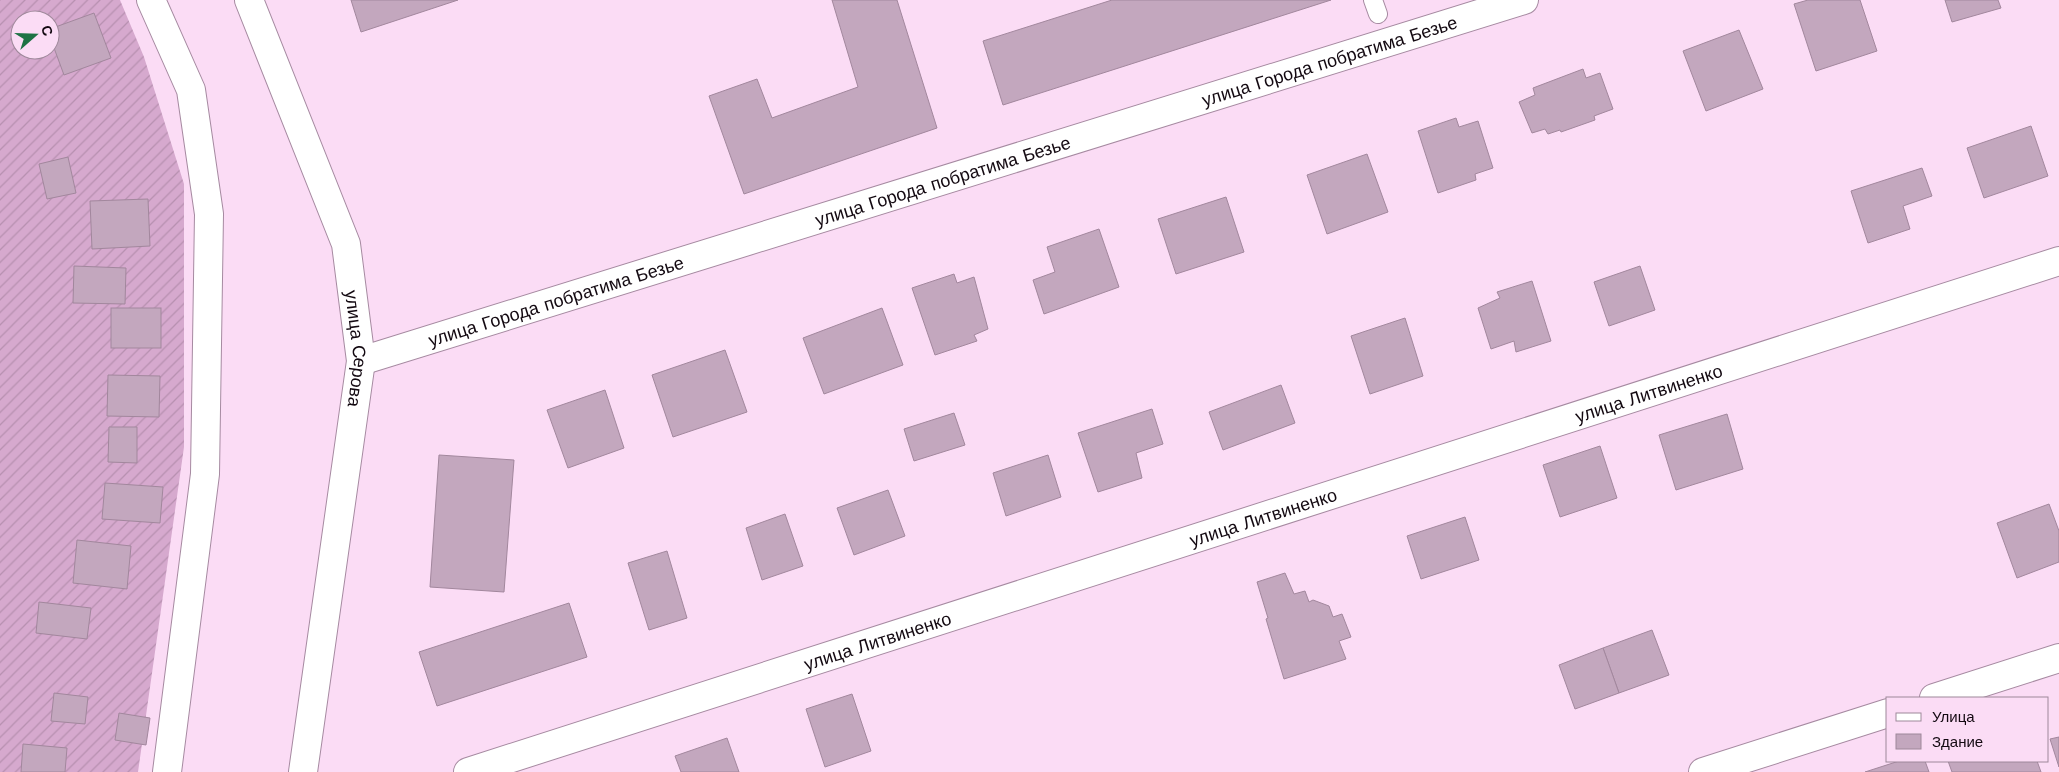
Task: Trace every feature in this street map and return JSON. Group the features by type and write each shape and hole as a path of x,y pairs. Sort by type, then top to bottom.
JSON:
{"street":[{"path":"151,0 191,90 208,214 206,474 167,772"},
{"name":"улица Серова","path":"249,0 346,244 361,361 303,772"},
{"name":"улица Города побратима Безье","path":"361,361 1524,0"},
{"name":"улица Литвиненко","path":"468,772 2059,262"},
{"path":"1937,697 2059,658"},
{"path":"1703,772 1886,714"}],"shaded area":[{"path":"0,0 120,0 144,57 184,184 184,447 138,772 0,772"}],"building":[{"path":"351,0 458,0 361,32"},
{"path":"832,0 897,0 937,128 744,194 709,96 757,79 772,118 858,87"},
{"path":"1112,0 1331,0 1003,105 983,41"},
{"path":"1808,0 1860,0 1877,51 1816,71 1794,4"},
{"path":"1945,0 1998,0 2001,8 1952,22"},
{"path":"94,13 111,58 64,75 58,60 60,60 60,25"},
{"path":"1739,30 1763,89 1706,111 1683,51"},
{"path":"1583,69 1586,78 1600,73 1613,109 1594,116 1595,120 1561,132 1560,130 1548,134 1545,129 1532,133 1519,102 1535,95 1533,88"},
{"path":"1456,118 1459,127 1478,121 1493,168 1475,174 1476,180 1438,193 1418,131"},
{"path":"2031,126 2048,176 1984,198 1967,148"},
{"path":"1367,154 1388,212 1327,234 1307,175"},
{"path":"68,157 76,193 47,199 39,164"},
{"path":"1922,168 1932,196 1903,206 1910,229 1868,243 1851,191"},
{"path":"1226,197 1244,252 1176,274 1158,219"},
{"path":"148,199 150,246 92,249 90,201"},
{"path":"1099,229 1119,287 1044,314 1033,280 1055,272 1047,247"},
{"path":"74,266 126,268 125,304 73,303"},
{"path":"1640,266 1655,310 1609,326 1594,282"},
{"path":"954,274 957,283 974,277 988,329 974,335 977,341 935,355 912,288"},
{"path":"1532,281 1551,341 1516,352 1514,341 1491,349 1478,308 1500,298 1497,292"},
{"path":"111,308 161,308 161,348 111,348"},
{"path":"882,308 903,365 824,394 803,338"},
{"path":"1405,318 1423,376 1370,394 1351,336"},
{"path":"725,350 747,412 673,437 652,375"},
{"path":"108,375 160,376 159,417 107,416"},
{"path":"1281,385 1295,423 1223,450 1209,412"},
{"path":"605,390 624,448 568,468 547,410"},
{"path":"1152,409 1163,444 1136,453 1142,478 1098,492 1078,433"},
{"path":"954,413 965,445 914,461 904,429"},
{"path":"1727,414 1743,469 1676,490 1659,435"},
{"path":"109,427 137,427 137,463 108,462"},
{"path":"1600,446 1617,498 1560,517 1543,465"},
{"path":"439,455 514,460 504,592 430,587"},
{"path":"1048,455 1061,497 1006,516 993,473"},
{"path":"105,483 163,487 160,523 102,519"},
{"path":"888,490 905,536 854,555 837,508"},
{"path":"2049,504 2059,531 2059,562 2017,578 1997,523"},
{"path":"785,514 803,566 762,580 746,528"},
{"path":"1465,517 1479,560 1421,579 1407,536"},
{"path":"77,540 131,546 127,589 73,583"},
{"path":"667,551 687,618 649,630 628,563"},
{"path":"1285,573 1294,594 1305,591 1309,602 1313,600 1329,606 1333,617 1342,614 1351,637 1339,641 1346,659 1284,679 1257,582"},
{"path":"39,602 91,608 87,639 36,633"},
{"path":"569,603 587,657 437,706 419,652"},
{"path":"1652,630 1669,675 1619,693 1603,648"},
{"path":"1603,648 1619,693 1575,709 1559,665"},
{"path":"54,693 88,697 85,724 51,721"},
{"path":"852,694 871,751 825,767 806,709"},
{"path":"119,713 150,718 146,745 115,740"},
{"path":"2059,737 2059,767 2050,739"},
{"path":"727,738 739,772 681,772 675,756"},
{"path":"23,744 67,748 65,772 21,772"},
{"path":"1896,762 1925,762 1929,772 1865,772"},
{"path":"1948,762 2037,762 2041,772 1952,772"}]}
